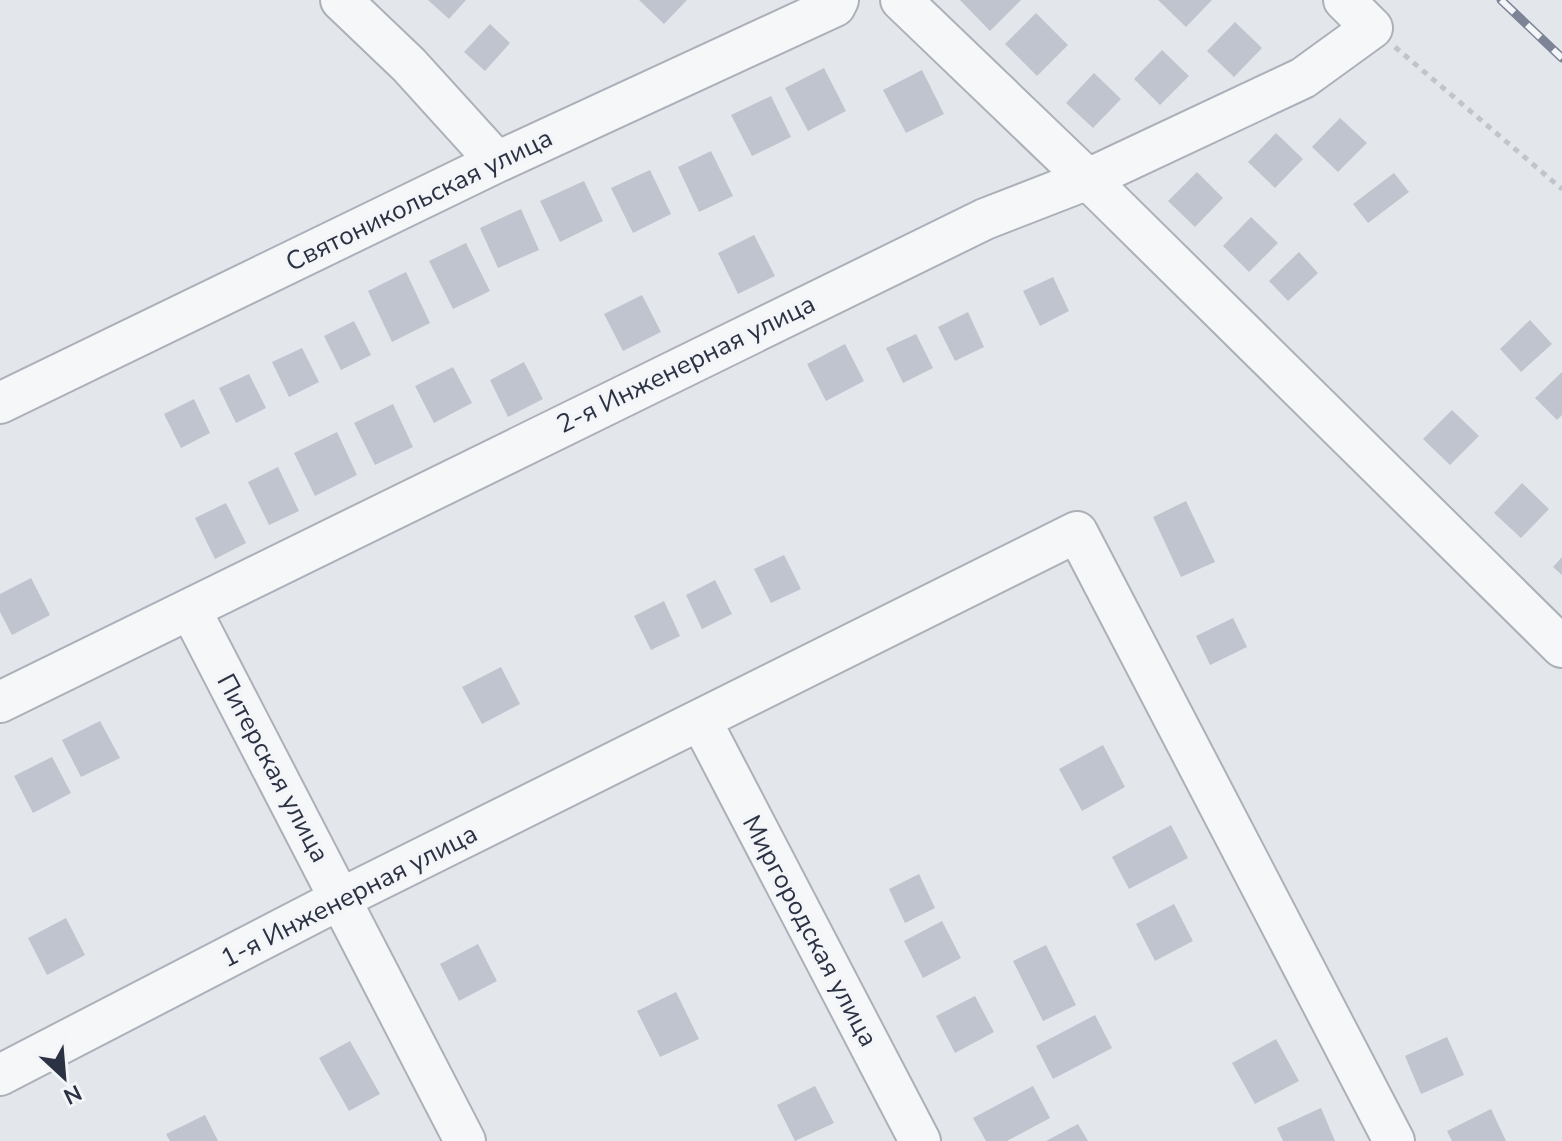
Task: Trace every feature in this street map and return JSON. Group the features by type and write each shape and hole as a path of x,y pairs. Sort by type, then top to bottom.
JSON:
{"street":[{"path":"341,0 409,65 497,162"},
{"name":"Святоникольская улица","path":"0,403 497,162 835,6 838,0"},
{"path":"901,0 1088,179 1562,647"},
{"path":"1344,0 1372,28"},
{"name":"2-я Инженерная улица","path":"0,702 943,239 1088,179 1303,78 1372,28"},
{"name":"1-я Инженерная улица","path":"0,1075 342,898 1077,532 1394,1141"},
{"name":"Питерская улица","path":"190,609 465,1141"},
{"name":"Миргородская улица","path":"701,721 920,1141"}],"path":[{"path":"1372,28 1562,189"}],"building":[{"path":"428,0 466,0 449,19"},
{"path":"639,0 687,0 664,24"},
{"path":"960,0 1021,0 990,31"},
{"path":"1158,0 1212,0 1186,27"},
{"path":"1036,13 1068,45 1037,76 1005,44"},
{"path":"1235,22 1262,48 1234,77 1207,51"},
{"path":"490,24 510,43 485,71 464,52"},
{"path":"1162,50 1189,76 1160,105 1134,79"},
{"path":"824,68 846,111 808,131 785,88"},
{"path":"922,70 944,114 906,133 883,90"},
{"path":"1094,73 1121,99 1093,128 1066,103"},
{"path":"771,96 791,137 752,156 731,115"},
{"path":"1340,118 1367,143 1338,172 1312,147"},
{"path":"1276,133 1303,159 1275,188 1248,162"},
{"path":"711,151 733,196 699,212 678,167"},
{"path":"650,170 671,214 633,233 611,188"},
{"path":"1197,172 1223,198 1195,227 1168,201"},
{"path":"1394,173 1409,192 1368,223 1353,204"},
{"path":"584,181 603,221 560,242 540,201"},
{"path":"521,209 539,250 498,268 480,228"},
{"path":"1251,217 1278,243 1249,272 1223,246"},
{"path":"754,235 775,276 738,294 718,253"},
{"path":"466,243 490,291 453,309 429,261"},
{"path":"1299,252 1318,273 1288,301 1269,281"},
{"path":"406,272 430,323 392,342 368,291"},
{"path":"1053,277 1069,311 1040,326 1023,291"},
{"path":"642,295 661,332 623,351 604,314"},
{"path":"968,312 984,347 955,361 938,327"},
{"path":"1530,320 1552,344 1521,372 1500,349"},
{"path":"354,321 371,355 341,370 324,336"},
{"path":"916,334 933,368 903,383 886,348"},
{"path":"845,344 864,381 826,401 807,364"},
{"path":"302,348 319,382 289,397 272,362"},
{"path":"524,362 543,399 508,417 490,380"},
{"path":"453,367 472,403 434,423 415,386"},
{"path":"1562,372 1562,415 1557,420 1535,398"},
{"path":"249,374 266,408 236,423 219,388"},
{"path":"194,399 210,433 181,448 164,414"},
{"path":"393,404 413,447 375,465 354,423"},
{"path":"1452,410 1479,436 1450,465 1423,439"},
{"path":"337,432 357,475 315,496 294,453"},
{"path":"278,467 299,511 269,525 248,482"},
{"path":"1522,483 1549,509 1521,538 1494,513"},
{"path":"1186,501 1215,562 1181,577 1153,517"},
{"path":"226,503 246,543 215,559 195,518"},
{"path":"784,555 801,589 771,603 754,569"},
{"path":"1562,557 1562,575 1553,567"},
{"path":"31,578 50,615 12,635 0,612 0,594"},
{"path":"715,580 732,614 702,629 686,595"},
{"path":"664,601 680,636 651,650 634,616"},
{"path":"1233,618 1247,647 1210,665 1196,636"},
{"path":"501,667 520,704 482,724 462,687"},
{"path":"100,721 120,758 81,777 62,740"},
{"path":"1103,745 1125,787 1082,811 1059,769"},
{"path":"52,757 71,793 33,813 14,776"},
{"path":"1171,825 1188,858 1129,889 1112,857"},
{"path":"919,874 935,908 905,923 889,889"},
{"path":"1174,904 1193,941 1155,961 1136,924"},
{"path":"66,918 85,955 47,975 28,938"},
{"path":"942,921 961,958 923,978 904,941"},
{"path":"478,944 497,981 459,1001 440,964"},
{"path":"1046,945 1076,1005 1043,1021 1013,961"},
{"path":"676,992 699,1039 660,1057 637,1011"},
{"path":"975,996 994,1032 955,1053 936,1016"},
{"path":"1095,1015 1112,1048 1053,1079 1036,1046"},
{"path":"1447,1037 1464,1075 1421,1094 1405,1056"},
{"path":"1276,1039 1299,1081 1255,1104 1232,1063"},
{"path":"350,1041 380,1094 349,1111 319,1058"},
{"path":"815,1086 834,1123 795,1141 777,1105"},
{"path":"1033,1086 1050,1118 1007,1141 986,1141 973,1118"},
{"path":"1321,1108 1335,1141 1283,1141 1277,1128"},
{"path":"1491,1109 1506,1141 1452,1141 1447,1131"},
{"path":"205,1115 218,1141 170,1141 166,1134"},
{"path":"1078,1124 1088,1141 1046,1141"}],"railway":[{"path":"1501,0 1562,58"}]}
